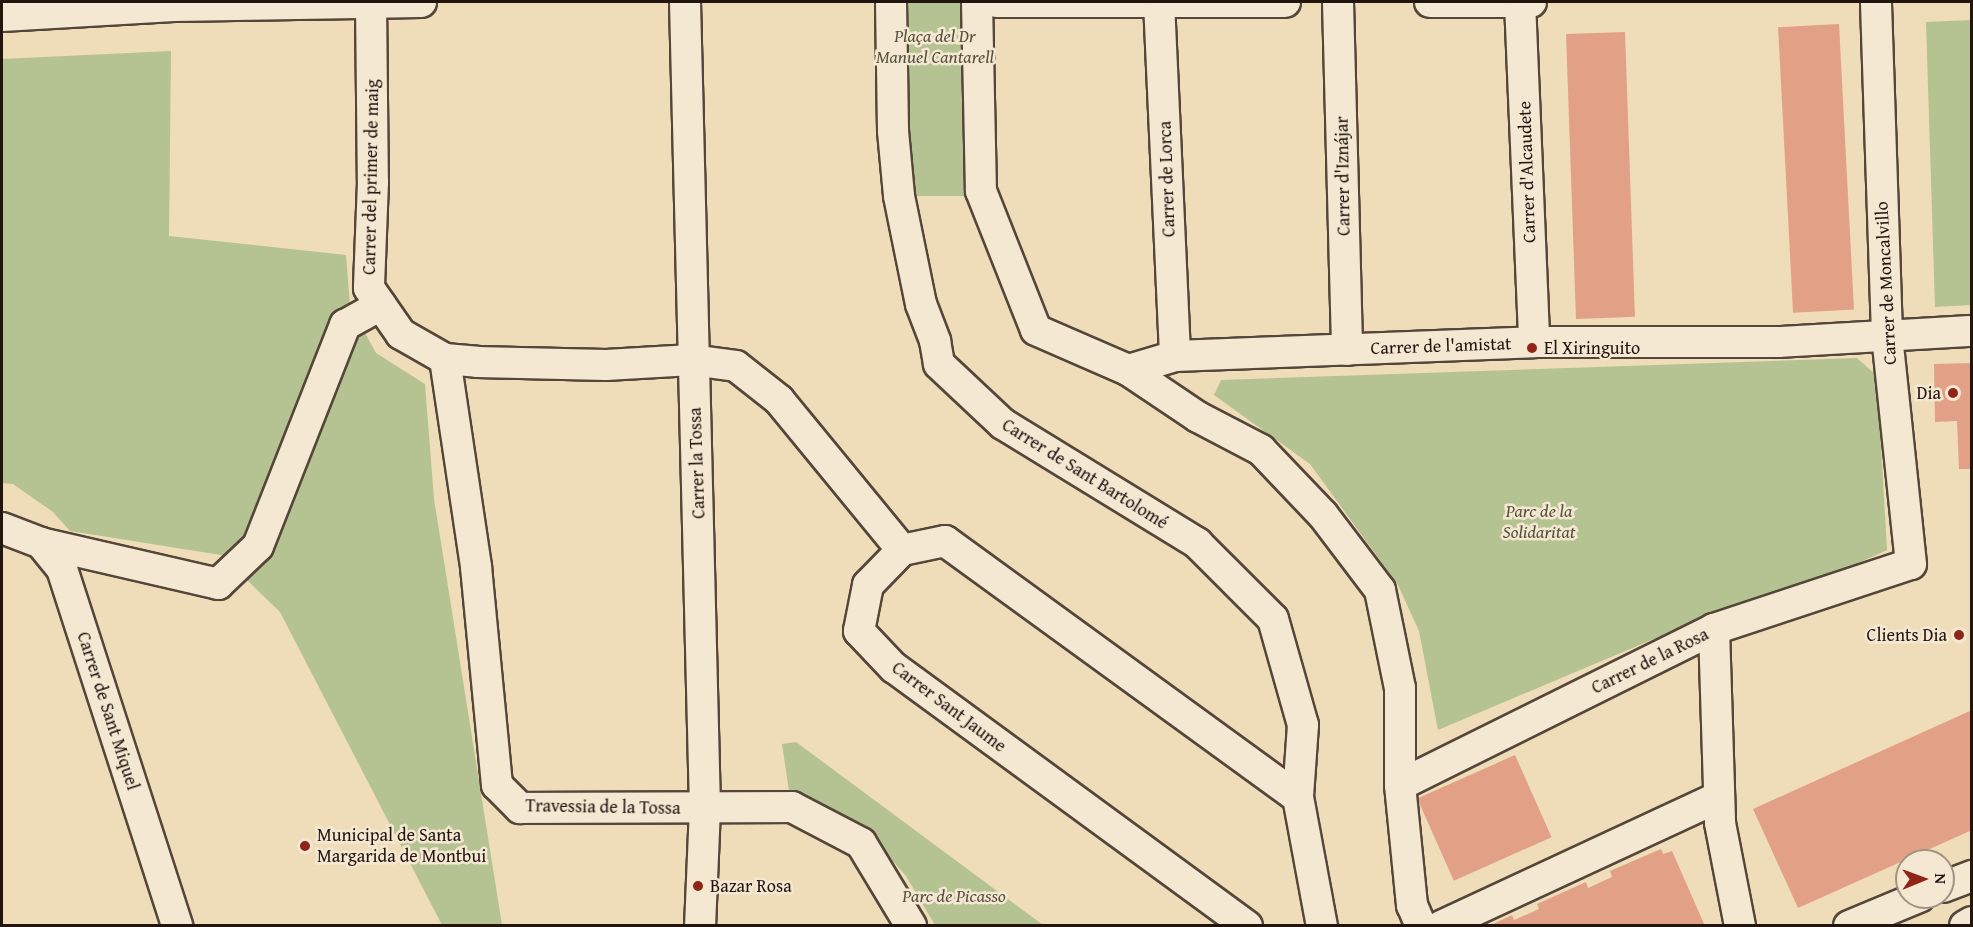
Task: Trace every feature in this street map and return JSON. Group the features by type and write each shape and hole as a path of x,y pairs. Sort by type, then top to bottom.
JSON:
{"street":[{"name":"Carrer del primer de maig","path":"371,2 373,182 369,288 401,334 445,359 606,365 692,360 736,366 779,399 902,550"},
{"path":"2,16 174,6 421,2"},
{"name":"Carrer la Tossa","path":"685,2 692,360 698,494 705,808 700,926"},
{"name":"Carrer de Sant Bartolomé","path":"891,2 893,131 899,196 921,304 935,341 939,364 1003,424 1197,543 1273,620 1303,725 1298,796 1322,926"},
{"path":"977,2 981,191 1036,330 1128,370 1198,417 1261,450 1323,514 1380,590 1401,688 1400,784 1412,904 1421,926"},
{"path":"996,2 1285,2"},
{"name":"Carrer de Lorca","path":"1159,2 1174,356"},
{"name":"Carrer d'Iznájar","path":"1338,2 1347,350"},
{"path":"1430,2 1531,2"},
{"name":"Carrer d'Alcaudete","path":"1520,2 1534,342"},
{"name":"Carrer de Moncalvillo","path":"1876,2 1887,335 1911,564"},
{"path":"2,528 41,543 218,584 258,546 345,325 381,305"},
{"name":"Carrer de l'amistat","path":"1128,370 1174,356 1534,342 1779,342 1971,331"},
{"name":"Travessia de la Tossa","path":"445,359 476,567 497,785 520,808 792,807 861,843 911,926"},
{"path":"902,550 945,541 1298,796"},
{"name":"Carrer de Sant Miquel","path":"41,543 62,569 177,926"},
{"name":"Carrer Sant Jaume","path":"902,550 868,585 859,631 894,668 1247,926"},
{"name":"Carrer de la Rosa","path":"1400,784 1714,629 1911,564"},
{"path":"1714,629 1720,823 1740,926"},
{"path":"1441,926 1719,797"},
{"path":"1955,882 1971,876"},
{"path":"1849,926 1895,907"},
{"path":"1965,926 1971,922"}],"green space":[{"name":"Plaça del Dr Manuel Cantarell","path":"891,2 977,2 977,196 891,196"},
{"path":"1971,20 1971,305 1935,307 1926,22"},
{"path":"171,51 169,236 346,255 350,306 376,353 425,384 434,499 502,925 442,925 280,612 221,555 70,531 53,512 13,484 2,483 2,59"},
{"name":"Parc de la Solidaritat","path":"1857,358 1877,376 1887,550 1669,650 1656,638 1438,730 1419,631 1398,585 1310,464 1214,395 1221,380"},
{"name":"Parc de Picasso","path":"796,742 1043,925 935,925 906,876 862,826 789,791 782,744"}],"building":[{"path":"1839,24 1854,310 1793,313 1778,27"},
{"path":"1625,32 1635,317 1576,319 1566,34"},
{"name":"Dia","path":"1972,363 1972,469 1959,469 1957,421 1935,422 1934,364"},
{"path":"1972,710 1972,830 1930,849 1895,849 1895,865 1798,908 1753,809"},
{"path":"1515,755 1552,837 1454,881 1417,799"},
{"path":"1661,849 1663,854 1672,851 1705,926 1489,926 1512,915 1514,920 1528,914 1539,909 1537,904 1586,882 1588,888 1612,877 1610,871"}],"place":[{"name":"El Xiringuito","path":"1532,348"},
{"name":"Dia","path":"1953,393"},
{"name":"Clients Dia","path":"1959,635"},
{"name":"Municipal de Santa Margarida de Montbui","path":"305,846"},
{"name":"Bazar Rosa","path":"698,886"}]}
